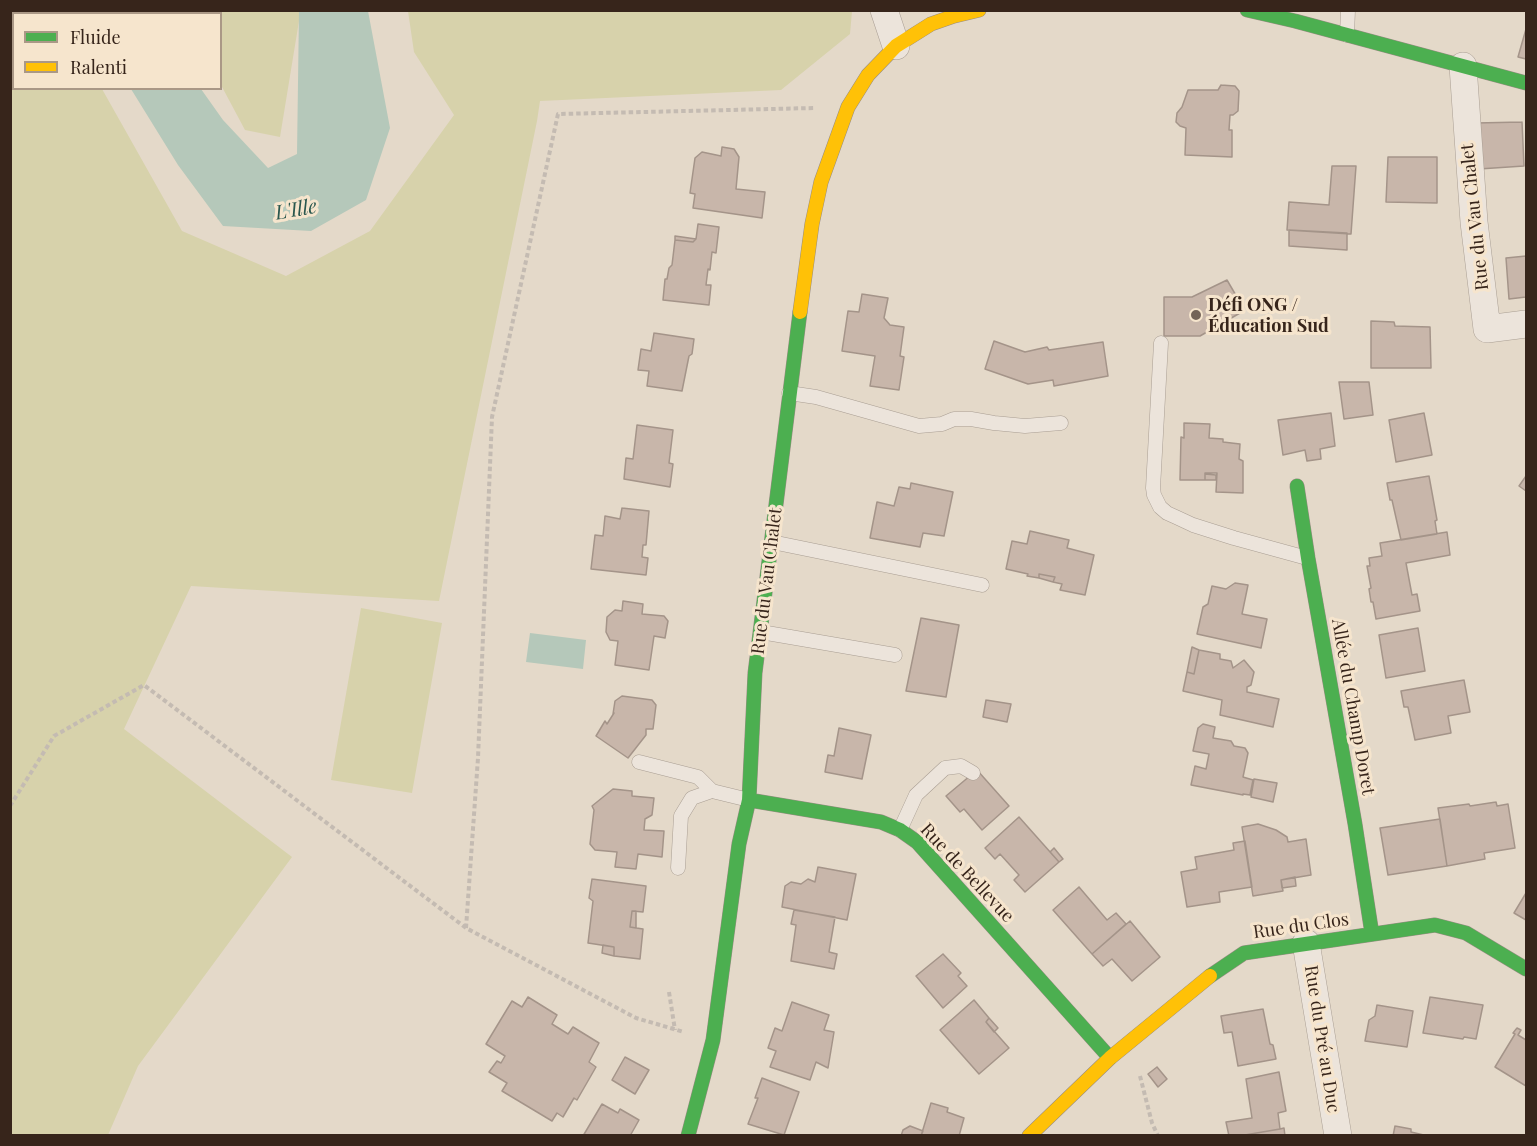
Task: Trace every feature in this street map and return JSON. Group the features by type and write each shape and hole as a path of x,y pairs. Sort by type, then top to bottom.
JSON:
{"street":[{"path":"884,10 896,46"},
{"name":"Rue du Vau Chalet","path":"688,1136 713,1040 739,844 749,800 755,673 789,393 812,224 821,182 848,107 868,75 896,46 931,24 979,10"},
{"path":"1247,10 1527,82"},
{"name":"Rue du Vau Chalet","path":"1463,66 1473,222 1487,329 1527,324"},
{"name":"Allée du Champ Doret","path":"1297,486 1372,934"},
{"name":"Rue de Bellevue","path":"749,800 881,822 900,830 917,842 1110,1058"},
{"name":"Rue du Clos","path":"1029,1136 1110,1058 1218,970 1244,952 1435,925 1466,933 1527,969"},
{"name":"Rue du Pré au Duc","path":"1306,943 1338,1136"}],"lane":[{"path":"1347,36 1348,10"},
{"path":"1161,343 1153,488 1160,507 1167,513 1193,525 1308,558"},
{"path":"789,393 816,397 919,426 942,424 954,419 1025,426 1061,423"},
{"path":"772,542 982,585"},
{"path":"761,632 895,655"},
{"path":"639,762 698,777 712,791 749,800"},
{"path":"900,830 916,795 945,768 961,766 974,773"},
{"path":"678,868 681,816 692,798 712,791"}],"path":[{"path":"466,928 478,758 492,417 558,114 848,107"},
{"path":"10,806 54,736 144,685 466,928 636,1018 713,1040"},
{"path":"669,993 675,1030"},
{"path":"1110,1058 1138,1070 1152,1123 1158,1136"}],"shaded area":[{"path":"10,11 34,12 12,12 12,90 103,90 182,231 286,276 370,231 454,115 414,52 408,11 852,11 850,34 781,90 540,101 439,601 191,586 124,729 292,857 138,1066 108,1135 11,1135"},
{"path":"299,11 280,137 245,130 222,87 222,12 181,12"},
{"path":"361,608 442,623 412,793 331,780"}],"water":[{"name":"L'Ille","path":"299,11 368,11 390,128 366,200 311,231 223,226 178,165 132,90 202,90 223,120 268,168 297,154"},
{"path":"530,633 586,640 583,669 526,662"}],"building":[{"path":"1526,29 1526,59 1518,57"},
{"path":"1221,85 1235,86 1239,91 1238,111 1230,115 1232,157 1185,155 1186,128 1176,122 1177,113 1182,107 1188,90 1218,90"},
{"path":"1522,122 1524,166 1479,169 1476,123"},
{"path":"722,147 734,149 739,157 736,189 765,192 762,218 693,208 695,194 690,193 695,158 702,152 721,156"},
{"path":"1388,157 1437,157 1437,203 1386,202"},
{"path":"1332,166 1356,166 1351,234 1287,230 1289,202 1329,205"},
{"path":"698,224 719,227 716,253 712,252 710,270 708,269 706,285 711,285 709,305 663,300 665,279 672,265 675,240 693,242 696,239"},
{"path":"1289,230 1347,233 1347,250 1289,246"},
{"path":"675,236 696,239 693,242 675,240"},
{"path":"1526,256 1526,297 1509,299 1506,258"},
{"path":"1227,280 1241,304 1240,313 1200,336 1164,336 1164,297 1192,297"},
{"path":"862,294 888,298 884,318 890,325 904,327 900,356 904,357 899,390 870,386 875,356 842,351 848,311 859,312"},
{"path":"1371,321 1394,322 1395,326 1430,327 1431,368 1371,368"},
{"path":"654,333 694,339 682,391 647,386 649,371 638,370 641,349 651,351"},
{"path":"994,341 1025,352 1047,347 1049,350 1103,342 1108,376 1054,386 1053,380 1028,384 985,369"},
{"path":"1339,382 1369,382 1373,415 1344,419"},
{"path":"1331,413 1335,446 1320,449 1321,459 1307,461 1305,450 1283,455 1278,420"},
{"path":"1424,413 1432,455 1396,462 1389,420"},
{"path":"1184,423 1210,424 1209,438 1240,444 1239,459 1243,461 1243,493 1216,492 1217,473 1205,473 1205,480 1180,480 1181,437 1184,438"},
{"path":"637,425 673,430 669,463 673,464 670,487 624,479 626,458 633,459"},
{"path":"1205,474 1216,475 1216,480 1205,480"},
{"path":"1429,476 1437,520 1435,521 1437,534 1401,540 1387,483"},
{"path":"1526,476 1526,491 1519,486"},
{"path":"911,483 953,492 944,536 923,533 920,547 870,538 877,502 894,506 899,487 910,489"},
{"path":"622,508 649,511 646,545 643,545 642,557 648,558 646,575 591,569 595,535 603,536 605,516 620,519"},
{"path":"1030,531 1069,540 1067,548 1094,555 1085,595 1060,590 1062,584 1053,582 1055,577 1039,574 1039,578 1006,569 1012,541 1027,544"},
{"path":"1447,532 1450,555 1406,563 1412,595 1417,594 1420,611 1376,619 1373,602 1371,602 1367,566 1370,566 1369,558 1382,556 1380,543"},
{"path":"1039,574 1055,577 1053,582 1039,578"},
{"path":"1235,583 1248,585 1242,614 1267,619 1261,648 1197,634 1203,607 1208,604 1212,586 1226,589"},
{"path":"623,601 643,604 642,614 664,616 668,621 665,638 654,636 649,670 615,665 618,641 610,640 606,632 607,617 615,610 622,611"},
{"path":"921,618 959,625 946,697 906,691"},
{"path":"1418,628 1425,671 1386,678 1379,635"},
{"path":"1192,647 1199,650 1194,674 1187,672"},
{"path":"1199,650 1220,654 1220,659 1231,661 1233,668 1244,660 1254,672 1247,692 1279,699 1273,727 1220,715 1222,700 1183,691 1187,672 1194,674"},
{"path":"1464,680 1470,712 1448,716 1451,733 1415,740 1408,707 1404,707 1401,691"},
{"path":"622,696 652,700 656,705 653,729 646,729 646,735 628,758 596,736 605,721 607,724 614,713 615,701"},
{"path":"986,700 1011,704 1007,722 983,717"},
{"path":"1203,724 1215,727 1213,738 1231,741 1234,746 1245,748 1248,753 1243,777 1253,780 1250,795 1191,785 1195,766 1206,769 1209,754 1193,751 1198,728"},
{"path":"839,728 871,735 862,779 825,772 828,755 834,756"},
{"path":"977,770 1009,806 982,830 964,809 960,812 946,796"},
{"path":"1254,779 1277,783 1273,802 1251,797"},
{"path":"613,789 632,791 632,796 654,798 652,815 645,819 644,830 664,831 662,857 638,854 636,869 615,867 617,852 595,850 590,844 594,810 592,806"},
{"path":"1496,802 1497,806 1508,804 1515,848 1484,853 1485,859 1447,866 1438,808"},
{"path":"1019,817 1059,862 1025,892 1014,880 1019,875 1000,854 995,859 985,848"},
{"path":"1440,819 1447,866 1388,875 1380,828"},
{"path":"1258,824 1276,830 1287,837 1288,842 1306,839 1311,875 1281,880 1283,891 1253,896 1242,827"},
{"path":"1245,841 1252,887 1219,892 1220,902 1187,907 1181,872 1197,869 1195,857 1234,850 1233,843"},
{"path":"1054,848 1063,859 1059,862 1050,852"},
{"path":"818,867 856,874 847,920 782,907 785,886 791,882 801,884 808,879 815,882"},
{"path":"1295,877 1296,886 1282,888 1281,880"},
{"path":"592,879 646,886 643,912 632,911 630,927 643,929 640,959 614,956 614,947 588,943 593,901 589,898"},
{"path":"1079,887 1107,920 1116,913 1126,924 1092,954 1053,910"},
{"path":"1526,893 1526,920 1514,913"},
{"path":"794,910 835,917 829,952 837,954 834,969 791,961 796,925 791,924"},
{"path":"632,911 636,911 636,928 630,927"},
{"path":"1130,921 1160,957 1132,981 1112,959 1103,966 1092,954"},
{"path":"603,945 614,947 614,956 602,953"},
{"path":"943,954 961,973 958,976 967,986 943,1008 916,976"},
{"path":"528,997 557,1015 552,1024 568,1034 573,1027 599,1043 589,1062 596,1067 577,1100 574,1098 563,1117 557,1113 552,1121 502,1091 507,1083 489,1072 497,1061 501,1063 505,1056 486,1044 512,1001 522,1007"},
{"path":"1430,997 1483,1005 1476,1039 1423,1033"},
{"path":"974,1000 989,1018 986,1022 1009,1048 979,1074 940,1030"},
{"path":"792,1002 829,1015 824,1030 834,1032 828,1068 816,1062 810,1080 770,1067 776,1051 768,1048 775,1028 782,1031"},
{"path":"1377,1005 1413,1011 1407,1047 1365,1041 1369,1020 1375,1016"},
{"path":"1263,1009 1270,1044 1273,1045 1276,1059 1238,1066 1232,1032 1224,1033 1221,1016"},
{"path":"989,1018 998,1028 994,1032 986,1022"},
{"path":"1517,1028 1521,1030 1518,1035 1526,1040 1526,1086 1495,1067"},
{"path":"625,1057 649,1070 635,1094 612,1080"},
{"path":"1157,1067 1167,1079 1158,1087 1148,1074"},
{"path":"1279,1072 1286,1111 1278,1113 1280,1129 1229,1136 1226,1122 1252,1118 1246,1079"},
{"path":"762,1078 799,1092 784,1135 748,1124 758,1098 755,1098"},
{"path":"931,1103 948,1108 947,1112 964,1118 959,1136 921,1136"},
{"path":"602,1104 618,1113 620,1109 639,1120 630,1136 583,1136"},
{"path":"910,1126 923,1131 921,1136 901,1136 903,1130"},
{"path":"1395,1126 1411,1129 1411,1132 1428,1136 1393,1136"},
{"path":"1284,1128 1285,1136 1239,1136 1280,1129"}],"traffic: fast":[{"path":"1247,10 1526,83"},
{"path":"688,1136 713,1040 739,844 749,800 755,673 800,312"},
{"path":"1297,486 1372,934"},
{"path":"749,800 881,822 900,830 917,842 1110,1058"},
{"path":"1210,976 1244,953 1435,925 1466,933 1526,969"}],"traffic: slow":[{"path":"800,312 812,224 821,182 848,107 868,75 896,46 931,24 979,10"},
{"path":"1029,1136 1110,1058 1210,976"}],"place":[{"name":"Défi ONG / Éducation Sud","path":"1196,315"}]}
